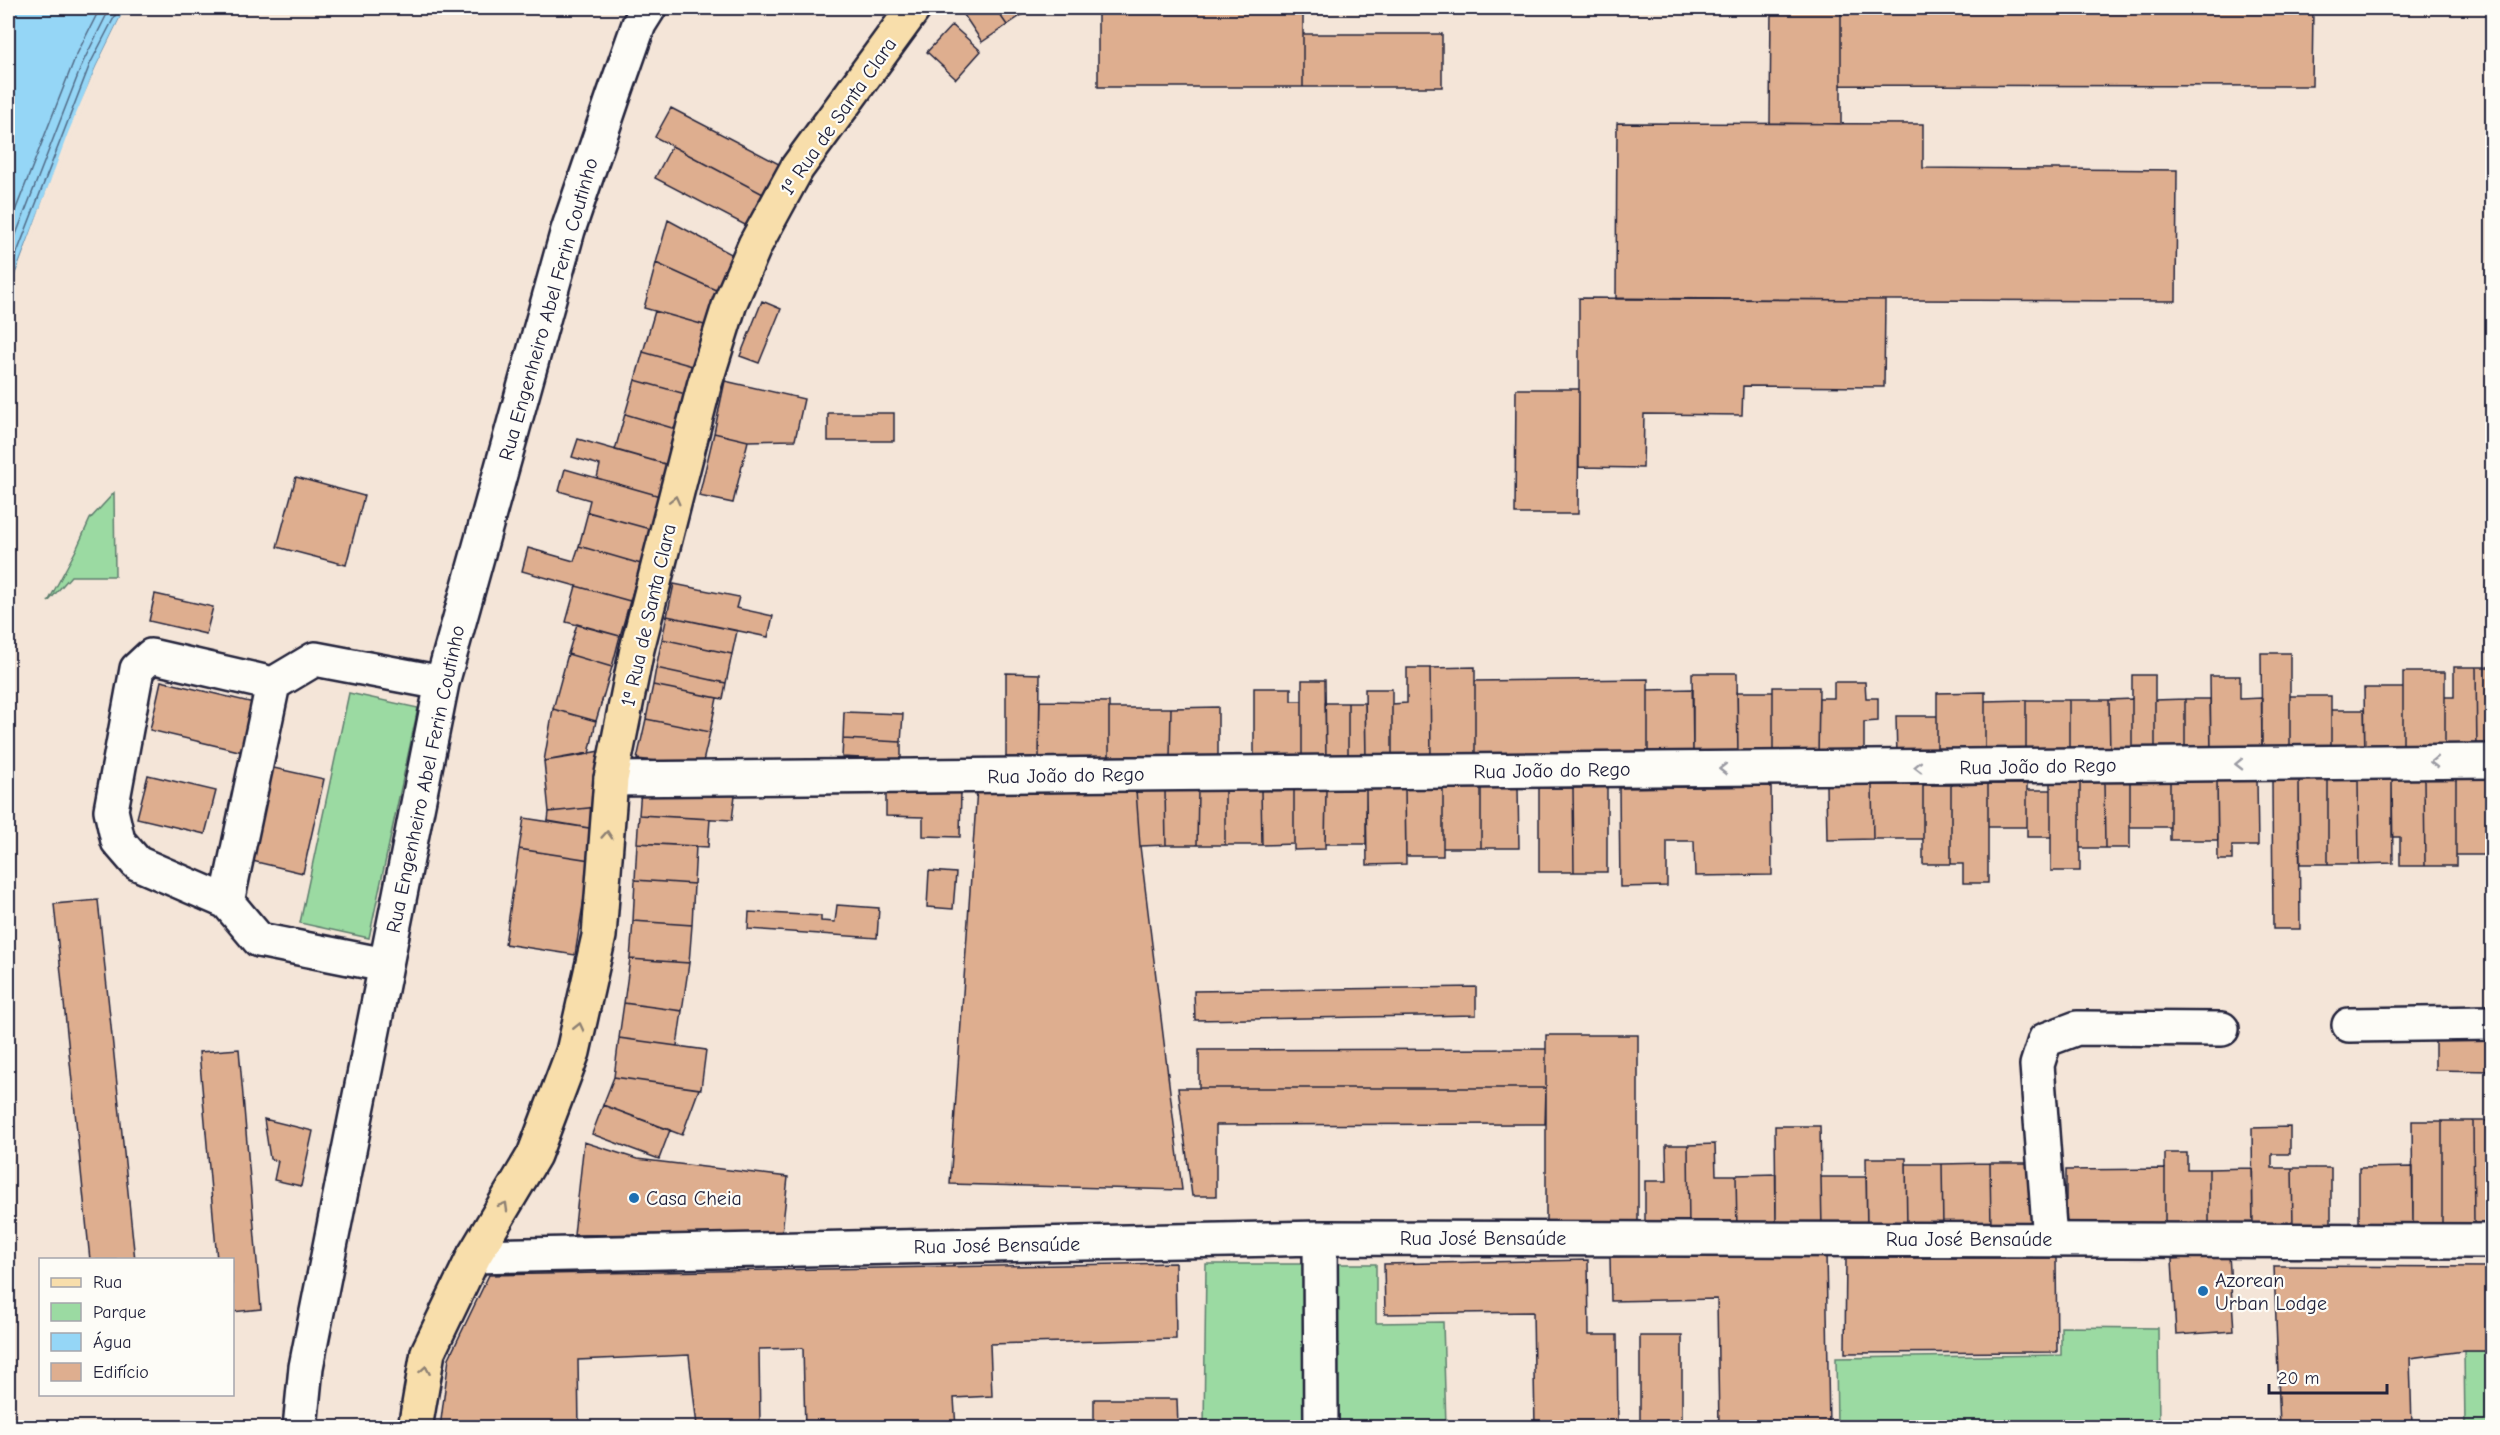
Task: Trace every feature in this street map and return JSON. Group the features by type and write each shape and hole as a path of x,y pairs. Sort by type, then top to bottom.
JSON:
{"main road":[{"name":"1ª Rua de Santa Clara","path":"415,1428 429,1352 474,1256 534,1155 573,1052 599,936 611,779 637,649 704,387 730,303 755,245 797,168 914,8"}],"street":[{"name":"Rua Engenheiro Abel Ferin Coutinho","path":"300,1428 306,1367 442,683 568,230 639,24 649,8"},
{"path":"385,965 259,940 227,902 137,863 118,841 111,810 137,669 151,656 273,684 315,659 442,683"},
{"path":"227,902 273,684"},
{"name":"Rua João do Rego","path":"611,779 2493,762"},
{"path":"2349,1025 2493,1023"},
{"path":"2050,1240 2037,1065 2045,1040 2076,1028 2222,1029"},
{"path":"1320,1238 1322,1428"},
{"name":"Rua José Bensaúde","path":"474,1256 1320,1238 2493,1241"}],"green space":[{"path":"114,493 115,576 71,576 48,602 90,519"},
{"path":"349,693 418,708 369,938 300,923"},
{"path":"1206,1264 1376,1264 1376,1323 1443,1322 1446,1427 1204,1428"},
{"path":"2061,1327 2158,1328 2159,1427 1837,1427 1836,1358 2061,1355"},
{"path":"2464,1351 2492,1351 2492,1427 2465,1427"}],"water":[{"path":"8,8 125,8 96,67 8,292"}],"pier":[{"path":"125,8 128,8 98,68 8,295 68,133 96,67"}],"building":[{"path":"995,8 1007,25 982,42 960,9"},
{"path":"995,8 1032,8 1007,25"},
{"path":"1098,8 1303,8 1303,87 1098,87"},
{"path":"1771,8 1841,8 1841,124 1770,123"},
{"path":"1841,8 2313,8 2312,86 1841,85"},
{"path":"952,25 981,51 956,79 927,52"},
{"path":"1303,34 1442,34 1442,87 1303,87"},
{"path":"671,108 779,164 763,194 655,137"},
{"path":"1617,123 1923,124 1923,168 2177,170 2176,301 1616,299"},
{"path":"672,146 763,194 747,226 655,178"},
{"path":"668,220 735,256 718,291 656,263"},
{"path":"656,263 718,291 708,326 644,308"},
{"path":"1579,298 1885,300 1884,387 1743,386 1742,415 1644,414 1643,468 1579,467"},
{"path":"762,301 781,309 759,363 740,356"},
{"path":"655,311 708,326 696,367 643,352"},
{"path":"643,352 696,367 689,395 635,380"},
{"path":"635,380 689,395 679,430 625,414"},
{"path":"725,381 804,399 795,440 748,441 714,433"},
{"path":"1516,389 1579,389 1578,514 1515,514"},
{"path":"828,413 894,413 894,441 828,441"},
{"path":"625,414 679,430 669,465 615,450"},
{"path":"714,433 748,441 733,503 699,496"},
{"path":"578,439 669,465 660,496 597,478 600,465 572,457"},
{"path":"565,469 660,496 650,529 587,512 590,500 559,491"},
{"path":"296,477 364,496 346,565 277,547"},
{"path":"588,512 650,529 641,564 579,546"},
{"path":"579,546 641,564 630,601 522,571 528,548 574,561"},
{"path":"674,584 739,597 736,608 773,616 768,637 667,616"},
{"path":"576,586 630,601 620,636 566,622"},
{"path":"155,594 213,607 206,634 149,621"},
{"path":"667,616 737,631 732,654 662,639"},
{"path":"577,624 620,636 612,667 568,654"},
{"path":"662,639 732,654 726,683 656,668"},
{"path":"2261,653 2290,653 2290,754 2262,754"},
{"path":"568,654 612,667 596,721 553,709"},
{"path":"1475,667 1475,760 1431,760 1430,668"},
{"path":"2454,667 2476,667 2477,753 2445,753 2445,697 2454,697"},
{"path":"2476,667 2492,667 2492,753 2477,753"},
{"path":"656,668 726,683 723,699 653,685"},
{"path":"1407,668 1430,668 1431,760 1392,760 1392,704 1407,703"},
{"path":"2403,672 2445,672 2445,753 2403,754"},
{"path":"1006,673 1040,674 1039,758 1006,757"},
{"path":"1692,673 1737,673 1738,758 1693,758"},
{"path":"2132,675 2155,675 2155,755 2132,755"},
{"path":"2210,676 2240,676 2240,699 2262,698 2262,754 2211,754"},
{"path":"1648,679 1648,758 1475,760 1475,681"},
{"path":"1302,680 1325,680 1326,761 1302,761"},
{"path":"161,681 254,703 243,752 150,730"},
{"path":"1834,682 1865,682 1866,698 1878,698 1878,721 1864,722 1864,757 1818,757 1819,698 1834,698"},
{"path":"653,685 717,698 710,732 646,719"},
{"path":"1773,687 1819,687 1818,757 1773,758"},
{"path":"1254,688 1291,688 1291,701 1302,701 1302,761 1254,761"},
{"path":"2364,688 2403,688 2403,754 2365,754"},
{"path":"1365,689 1392,689 1392,760 1366,760"},
{"path":"1693,689 1693,758 1648,758 1648,690"},
{"path":"1737,692 1773,692 1773,758 1738,758"},
{"path":"1985,692 1985,756 1937,756 1937,693"},
{"path":"2290,696 2331,696 2331,754 2290,754"},
{"path":"2132,699 2132,755 2110,755 2109,700"},
{"path":"2185,699 2210,699 2211,754 2185,755"},
{"path":"2185,699 2185,755 2155,755 2155,700"},
{"path":"2026,700 2026,756 1985,756 1985,701"},
{"path":"2026,700 2069,700 2069,756 2026,756"},
{"path":"2069,700 2109,700 2110,755 2069,756"},
{"path":"1040,701 1109,702 1109,759 1039,758"},
{"path":"1325,703 1348,703 1348,760 1326,761"},
{"path":"1348,703 1365,703 1366,760 1348,760"},
{"path":"1218,707 1218,758 1170,759 1171,708"},
{"path":"1109,708 1171,708 1170,759 1109,759"},
{"path":"553,709 596,721 589,754 544,761"},
{"path":"2331,710 2364,710 2365,754 2331,754"},
{"path":"844,712 903,714 901,742 843,739"},
{"path":"1896,716 1937,716 1937,756 1897,756"},
{"path":"646,719 710,732 702,766 637,759"},
{"path":"843,739 901,742 901,760 842,757"},
{"path":"600,751 598,807 549,812 544,761"},
{"path":"269,767 324,779 303,873 248,860"},
{"path":"148,775 216,791 205,834 137,818"},
{"path":"2392,779 2393,863 2359,864 2358,780"},
{"path":"2392,779 2424,779 2425,866 2400,866 2400,837 2392,837"},
{"path":"2424,779 2456,779 2456,866 2425,866"},
{"path":"2456,779 2492,779 2492,855 2456,855"},
{"path":"2272,780 2299,780 2300,929 2273,929"},
{"path":"2299,780 2328,780 2328,864 2300,864"},
{"path":"2328,780 2358,780 2359,864 2328,864"},
{"path":"2170,781 2170,827 2130,827 2130,782"},
{"path":"2170,781 2217,781 2218,840 2170,840"},
{"path":"2217,781 2257,781 2258,846 2232,846 2232,860 2218,860"},
{"path":"2051,782 2080,782 2080,871 2051,871"},
{"path":"2080,782 2104,782 2105,848 2080,848"},
{"path":"2104,782 2130,782 2130,848 2105,848"},
{"path":"1988,784 1988,883 1963,883 1963,864 1951,864 1951,785"},
{"path":"1988,784 2027,784 2027,827 1988,827"},
{"path":"1826,785 1872,785 1873,839 1827,840"},
{"path":"1872,785 1923,785 1923,839 1873,839"},
{"path":"1923,785 1951,785 1951,864 1923,864"},
{"path":"1771,786 1772,875 1695,876 1694,841 1667,841 1667,886 1620,887 1619,788"},
{"path":"1607,787 1607,872 1574,872 1573,788"},
{"path":"977,788 1136,790 1140,846 1182,1190 950,1184"},
{"path":"1481,788 1481,848 1443,848 1443,789"},
{"path":"1481,788 1518,788 1519,848 1481,848"},
{"path":"1539,788 1573,788 1574,872 1539,872"},
{"path":"641,789 735,795 732,820 639,815"},
{"path":"886,789 961,790 960,837 923,836 923,817 886,816"},
{"path":"1366,789 1366,844 1325,844 1326,790"},
{"path":"1366,789 1405,789 1406,864 1367,865"},
{"path":"1405,789 1443,789 1443,856 1406,856"},
{"path":"1136,790 1165,790 1166,845 1140,846"},
{"path":"1165,790 1198,790 1197,845 1166,845"},
{"path":"1198,790 1225,790 1225,845 1197,845"},
{"path":"1225,790 1261,790 1262,845 1225,845"},
{"path":"1261,790 1294,790 1294,844 1262,845"},
{"path":"1294,790 1326,790 1325,849 1294,850"},
{"path":"2027,790 2051,790 2051,837 2027,837"},
{"path":"598,807 595,829 548,821 549,812"},
{"path":"639,815 710,819 708,847 637,843"},
{"path":"524,818 595,829 590,860 519,849"},
{"path":"637,843 696,846 694,884 635,880"},
{"path":"519,849 590,860 575,955 505,944"},
{"path":"929,871 956,873 953,909 927,907"},
{"path":"635,880 694,884 692,925 633,921"},
{"path":"98,900 135,1258 90,1258 54,904"},
{"path":"837,905 879,908 877,938 748,929 749,912 821,916 821,921 835,922"},
{"path":"633,921 692,925 689,963 630,959"},
{"path":"630,959 689,963 682,1011 624,1003"},
{"path":"1476,987 1476,1015 1195,1020 1194,991"},
{"path":"624,1003 682,1011 677,1046 619,1038"},
{"path":"2435,1034 2492,1035 2492,1071 2435,1070"},
{"path":"1546,1035 1638,1035 1638,1235 1546,1236"},
{"path":"619,1038 706,1050 701,1089 614,1077"},
{"path":"239,1049 261,1309 234,1312 234,1258 217,1258 199,1052"},
{"path":"1546,1049 1546,1088 1199,1088 1199,1050"},
{"path":"614,1077 699,1089 682,1135 603,1105"},
{"path":"1178,1088 1546,1088 1545,1124 1216,1125 1216,1196 1192,1196"},
{"path":"603,1105 670,1130 659,1159 592,1134"},
{"path":"264,1119 313,1131 301,1186 274,1180 278,1161 270,1159"},
{"path":"2412,1121 2442,1121 2442,1226 2413,1227"},
{"path":"2442,1121 2473,1121 2474,1226 2442,1226"},
{"path":"2473,1121 2492,1121 2492,1226 2474,1226"},
{"path":"1775,1126 1820,1126 1822,1230 1776,1230"},
{"path":"2290,1127 2290,1154 2272,1154 2272,1168 2292,1168 2293,1227 2253,1228 2252,1128"},
{"path":"584,1142 637,1159 788,1177 782,1233 574,1235"},
{"path":"1715,1144 1716,1175 1736,1175 1737,1231 1689,1231 1688,1145"},
{"path":"1666,1145 1688,1145 1689,1231 1645,1232 1645,1181 1667,1181"},
{"path":"2165,1153 2187,1153 2187,1169 2209,1169 2209,1228 2165,1228"},
{"path":"1866,1158 1906,1158 1907,1229 1867,1229"},
{"path":"1990,1163 2031,1163 2032,1227 1991,1228"},
{"path":"1990,1163 1991,1228 1943,1229 1942,1164"},
{"path":"1906,1164 1942,1164 1943,1229 1907,1229"},
{"path":"2413,1167 2413,1227 2359,1227 2359,1168"},
{"path":"2252,1168 2253,1228 2209,1228 2209,1169"},
{"path":"2292,1168 2331,1168 2331,1227 2293,1227"},
{"path":"2165,1169 2165,1228 2066,1229 2066,1170"},
{"path":"1776,1174 1776,1230 1737,1231 1736,1175"},
{"path":"1821,1177 1866,1177 1867,1229 1822,1230"},
{"path":"1826,1252 1829,1428 1719,1428 1717,1299 1611,1301 1610,1257"},
{"path":"2229,1255 2234,1331 2176,1335 2172,1259"},
{"path":"1846,1258 2056,1258 2057,1352 1845,1353"},
{"path":"1588,1260 1589,1335 1617,1335 1618,1428 1535,1428 1533,1312 1385,1314 1384,1264"},
{"path":"1175,1263 1176,1339 990,1344 992,1396 954,1398 956,1428 805,1428 803,1348 759,1349 760,1425 697,1426 689,1355 578,1360 579,1428 440,1428 449,1358 489,1275"},
{"path":"2274,1266 2492,1267 2492,1351 2464,1351 2410,1358 2412,1426 2280,1428"},
{"path":"1640,1336 1682,1336 1682,1428 1640,1428"},
{"path":"1094,1399 1177,1399 1178,1428 1094,1428"}],"place":[{"name":"Casa Cheia","path":"634,1198"},
{"name":"Azorean Urban Lodge","path":"2203,1291"}]}
